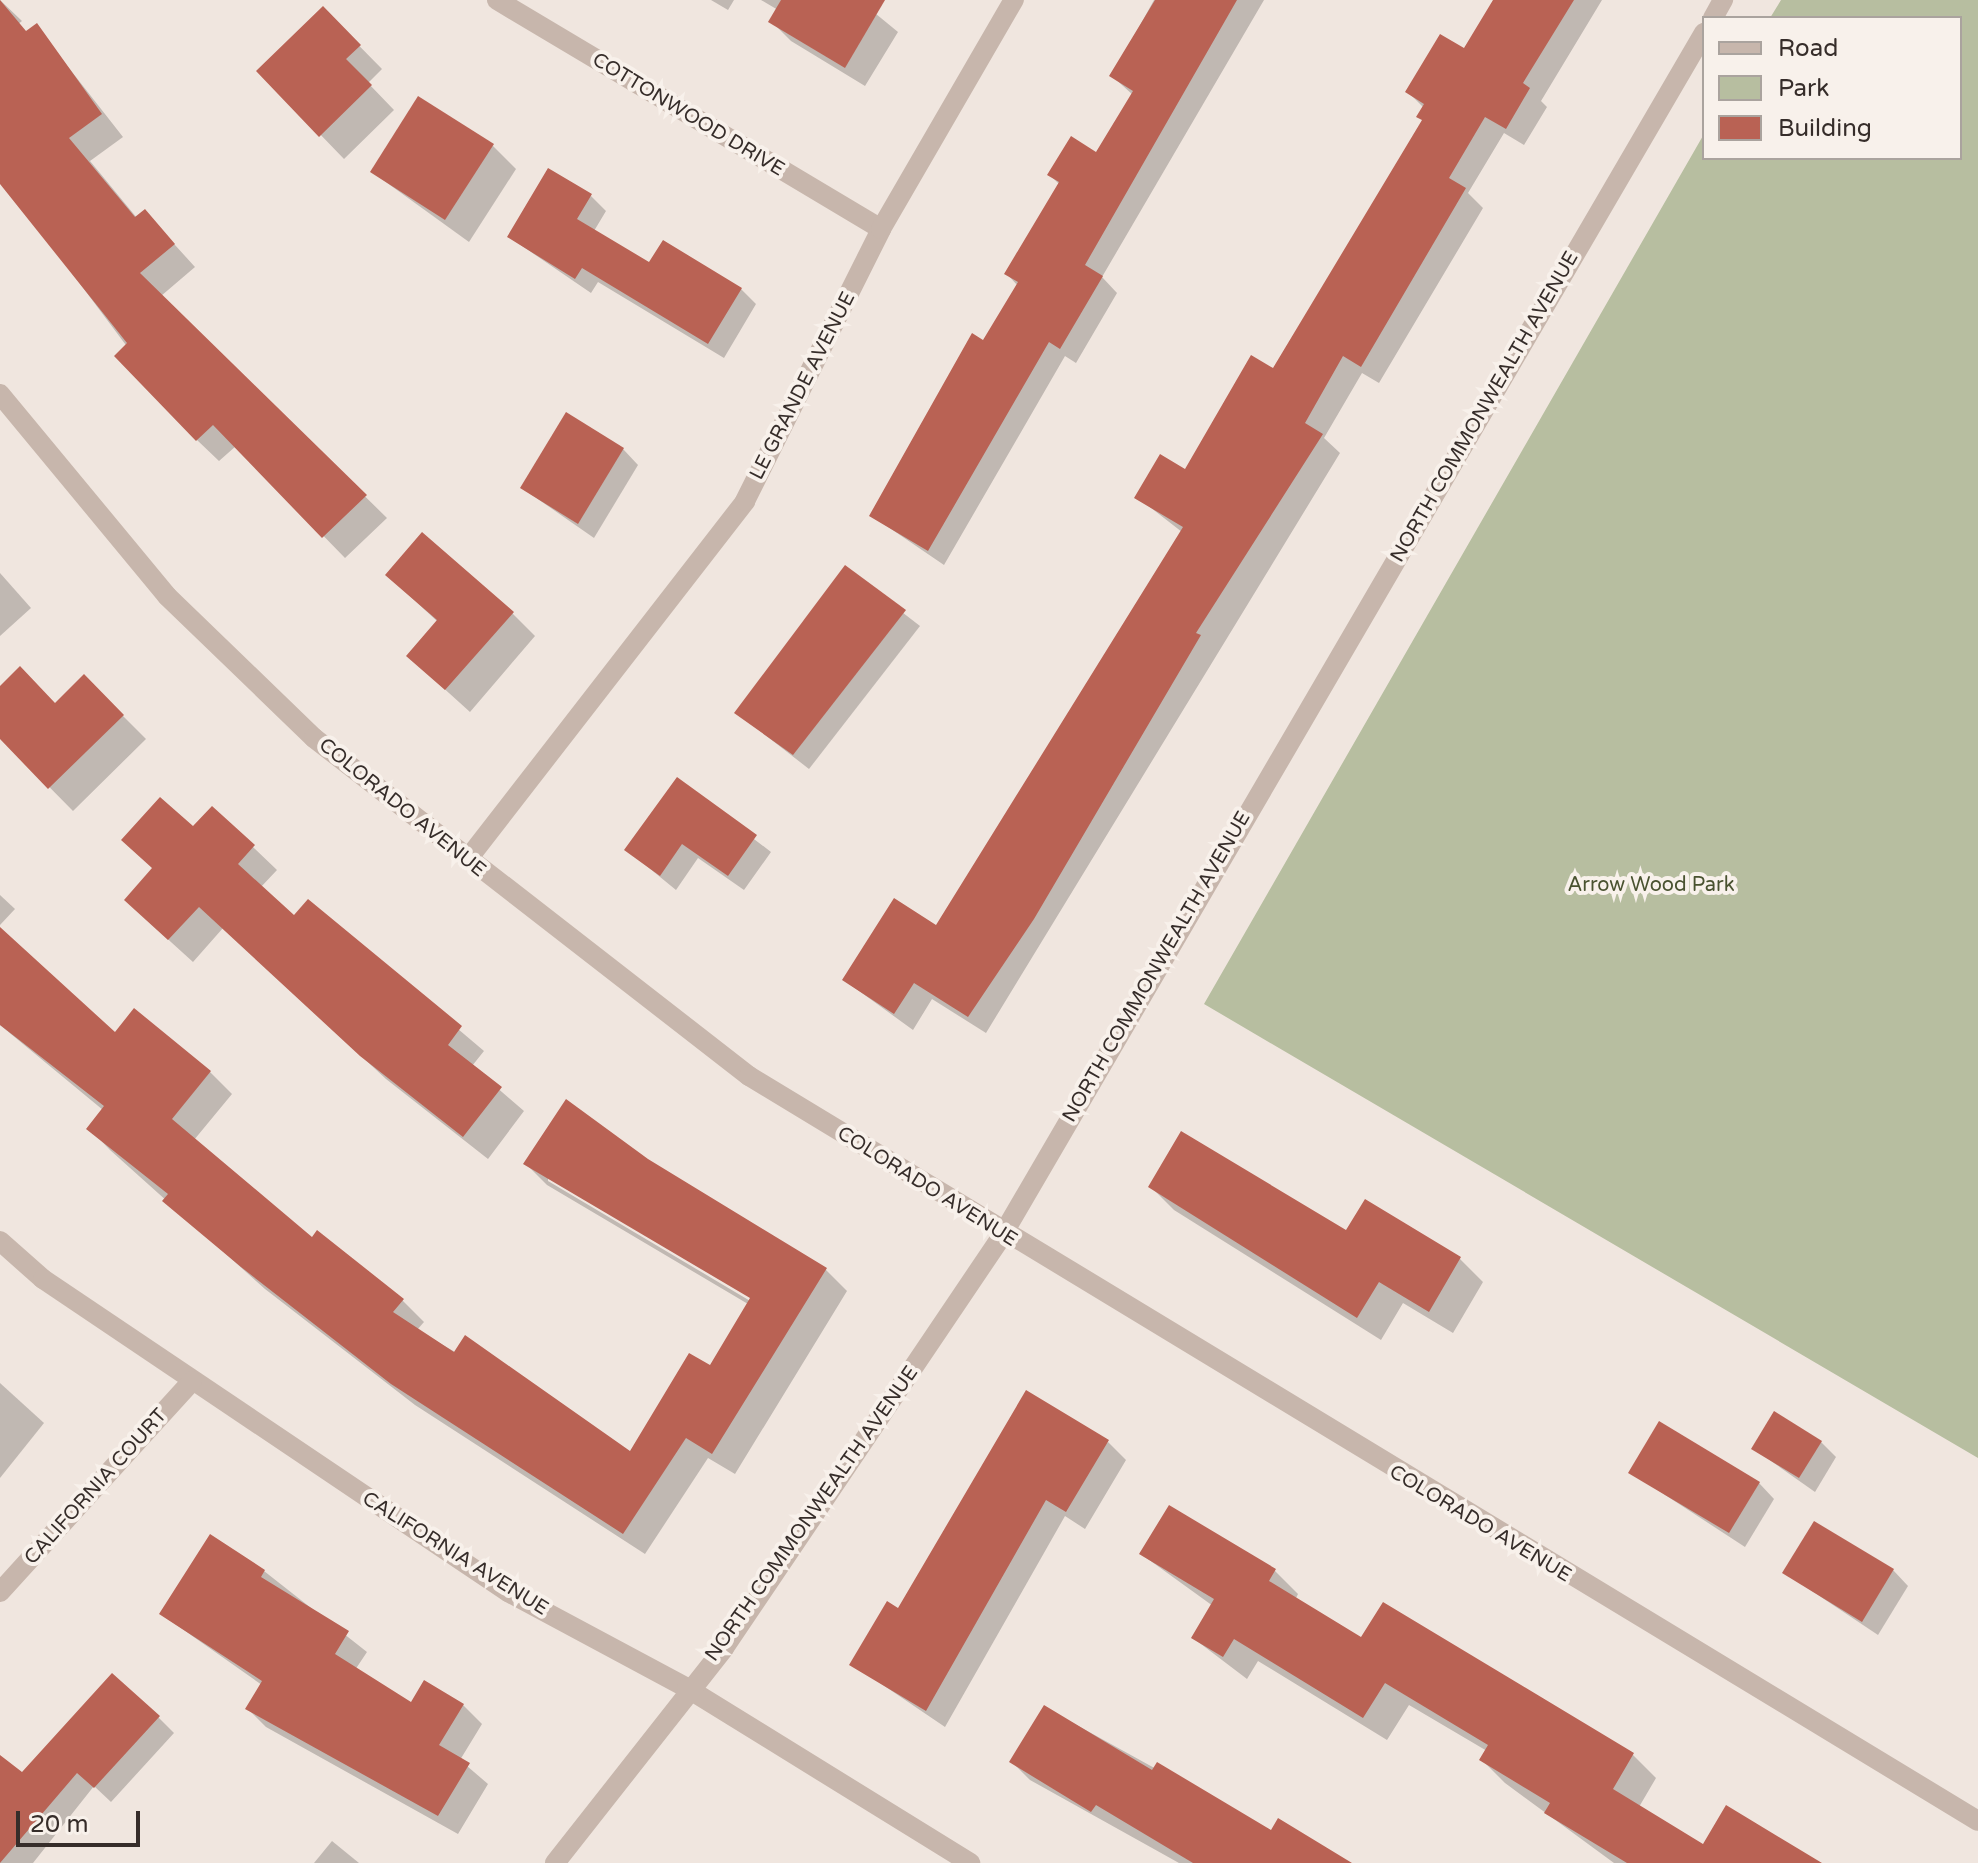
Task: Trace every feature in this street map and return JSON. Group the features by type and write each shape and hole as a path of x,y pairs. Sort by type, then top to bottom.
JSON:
{"street":[{"name":"COTTONWOOD DRIVE","path":"497,0 881,229"},
{"name":"LE GRANDE AVENUE","path":"467,860 745,501 881,229 1014,0"},
{"name":"NORTH COMMONWEALTH AVENUE","path":"555,1863 687,1688 724,1648 1003,1234 1702,36"},
{"name":"COLORADO AVENUE","path":"0,394 167,596 314,738 467,860 749,1076 1003,1234 1978,1821"},
{"name":"CALIFORNIA AVENUE","path":"0,1241 192,1381 508,1592 687,1688 970,1863"},
{"name":"CALIFORNIA COURT","path":"0,1592 192,1381"}],"green space":[{"name":"Arrow Wood Park","path":"1781,0 1978,0 1978,1458 1204,1004 1702,137 1702,160 1962,160 1962,16 1771,16"}],"building":[{"path":"0,0 26,31 37,23 102,114 69,138 135,217 145,209 175,244 140,273 367,495 322,538 213,425 196,441 114,356 127,343 0,184"},
{"path":"781,0 885,0 845,68 768,22"},
{"path":"1155,0 1237,0 1085,265 1103,276 1060,349 1049,342 928,551 869,516 972,333 983,340 1018,282 1004,274 1059,182 1047,175 1071,136 1096,152 1133,91 1109,76"},
{"path":"1493,0 1574,0 1523,83 1530,88 1506,129 1485,117 1449,178 1466,188 1361,367 1343,356 1305,423 1323,434 1196,633 1201,635 1034,919 968,1017 914,983 894,1014 842,980 894,898 936,925 1183,527 1134,498 1160,454 1185,469 1251,355 1273,368 1422,120 1416,117 1424,104 1405,92 1440,34 1464,48"},
{"path":"323,6 361,45 346,59 372,85 319,137 256,71"},
{"path":"418,96 494,144 445,220 370,172"},
{"path":"548,168 592,194 577,219 649,262 663,240 742,288 708,344 582,268 575,279 507,237"},
{"path":"566,412 624,448 578,524 520,488"},
{"path":"422,532 514,612 445,690 406,656 437,620 385,575"},
{"path":"845,565 906,610 793,755 734,713"},
{"path":"20,666 55,703 84,674 124,715 48,789 0,739 0,686"},
{"path":"677,777 757,835 728,876 682,844 660,876 624,850"},
{"path":"160,797 193,826 212,806 255,845 238,864 294,915 308,899 462,1026 448,1045 502,1087 463,1137 360,1056 199,907 168,940 124,900 152,868 121,840"},
{"path":"0,927 115,1032 134,1008 211,1071 172,1119 312,1237 317,1230 404,1299 393,1312 454,1352 465,1335 630,1451 689,1353 710,1365 750,1298 523,1164 566,1099 648,1159 827,1268 712,1454 686,1438 623,1534 391,1384 162,1201 168,1194 86,1129 104,1106 0,1025"},
{"path":"1181,1131 1346,1230 1365,1199 1461,1257 1429,1312 1379,1282 1357,1318 1148,1187"},
{"path":"1026,1390 1109,1440 1066,1512 1046,1500 926,1711 849,1665 887,1601 898,1608"},
{"path":"1774,1411 1822,1441 1799,1478 1751,1449"},
{"path":"1659,1421 1760,1482 1729,1533 1628,1473"},
{"path":"1169,1505 1276,1569 1269,1581 1361,1637 1383,1602 1634,1753 1613,1789 1703,1844 1726,1805 1822,1863 1627,1863 1544,1813 1550,1803 1479,1760 1488,1745 1385,1683 1363,1718 1234,1639 1223,1657 1191,1638 1214,1599 1139,1554"},
{"path":"1814,1521 1894,1569 1862,1622 1782,1573"},
{"path":"210,1534 265,1570 261,1577 349,1631 335,1654 411,1702 424,1680 464,1704 439,1745 470,1763 438,1816 245,1709 262,1681 159,1614"},
{"path":"112,1673 160,1716 94,1788 77,1773 0,1863 0,1755 22,1772"},
{"path":"1044,1705 1152,1770 1157,1762 1271,1830 1278,1818 1352,1863 1193,1863 1096,1805 1091,1812 1009,1762"}]}
